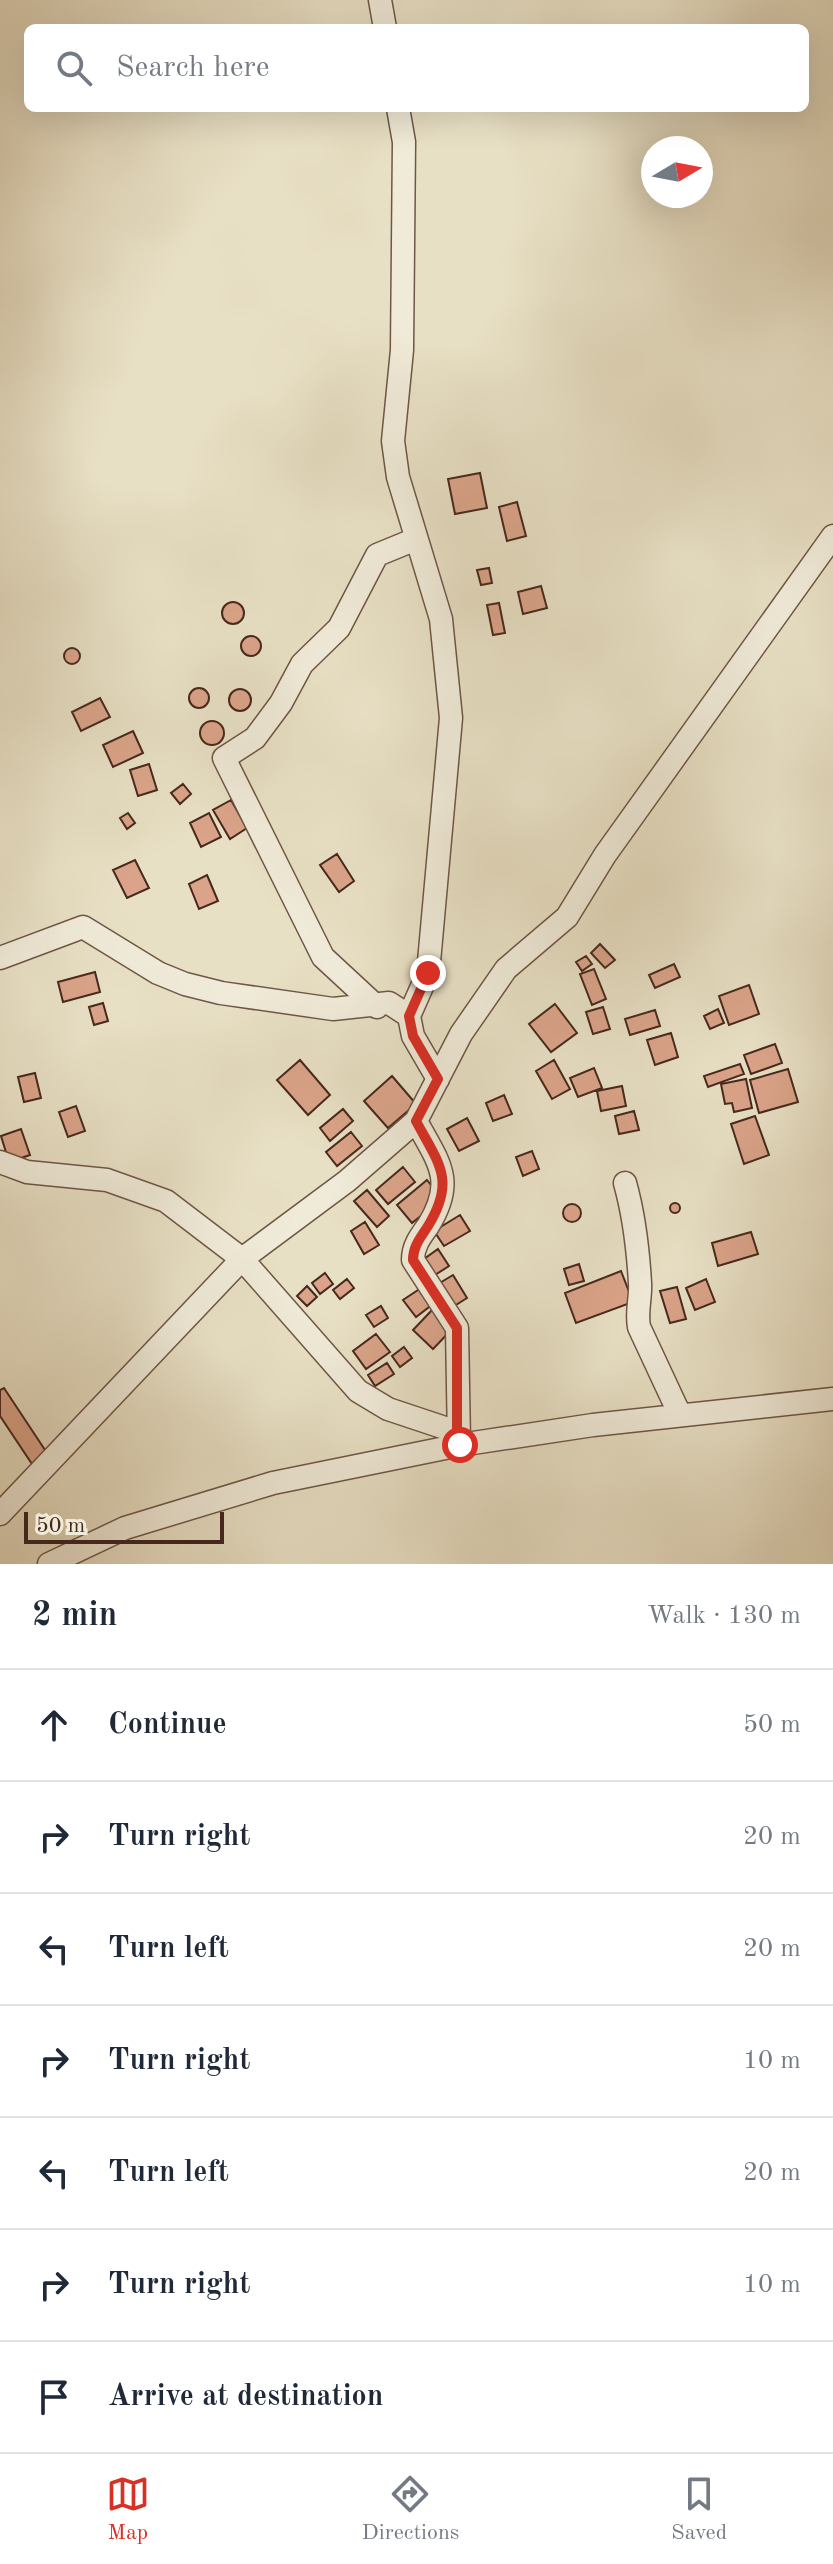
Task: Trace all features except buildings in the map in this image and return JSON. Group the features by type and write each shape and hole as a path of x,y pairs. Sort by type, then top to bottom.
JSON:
{"street":[{"path":"380,0 384,24"},
{"path":"399,112 404,142 402,350 393,441 398,477 441,619 451,718 428,973 409,1016 413,1036 438,1079"},
{"path":"0,1514 242,1259 347,1181 416,1121 461,1034 506,969 567,917 605,855 833,536"},
{"path":"377,1007 323,957 224,758 255,738 281,703 302,664 339,628 377,555 416,539"},
{"path":"0,958 83,927 158,973 185,984 221,993 320,1007 377,1007 389,1003 409,1016"},
{"path":"416,1121 441,1167 445,1186 440,1207 413,1249 413,1260 457,1328 458,1438"},
{"path":"0,1162 27,1172 91,1176 166,1201 242,1259 358,1391 388,1409 458,1438"},
{"path":"625,1183 632,1208 641,1287 636,1311 639,1327 680,1415"},
{"path":"49,1564 125,1528 273,1483 458,1438 833,1399"}],"route":[{"path":"428,973 409,1016 413,1036 438,1079 428,1092 416,1121 441,1167 445,1186 440,1207 413,1249 413,1260 417,1271 457,1328 457,1432 460,1445"}]}
